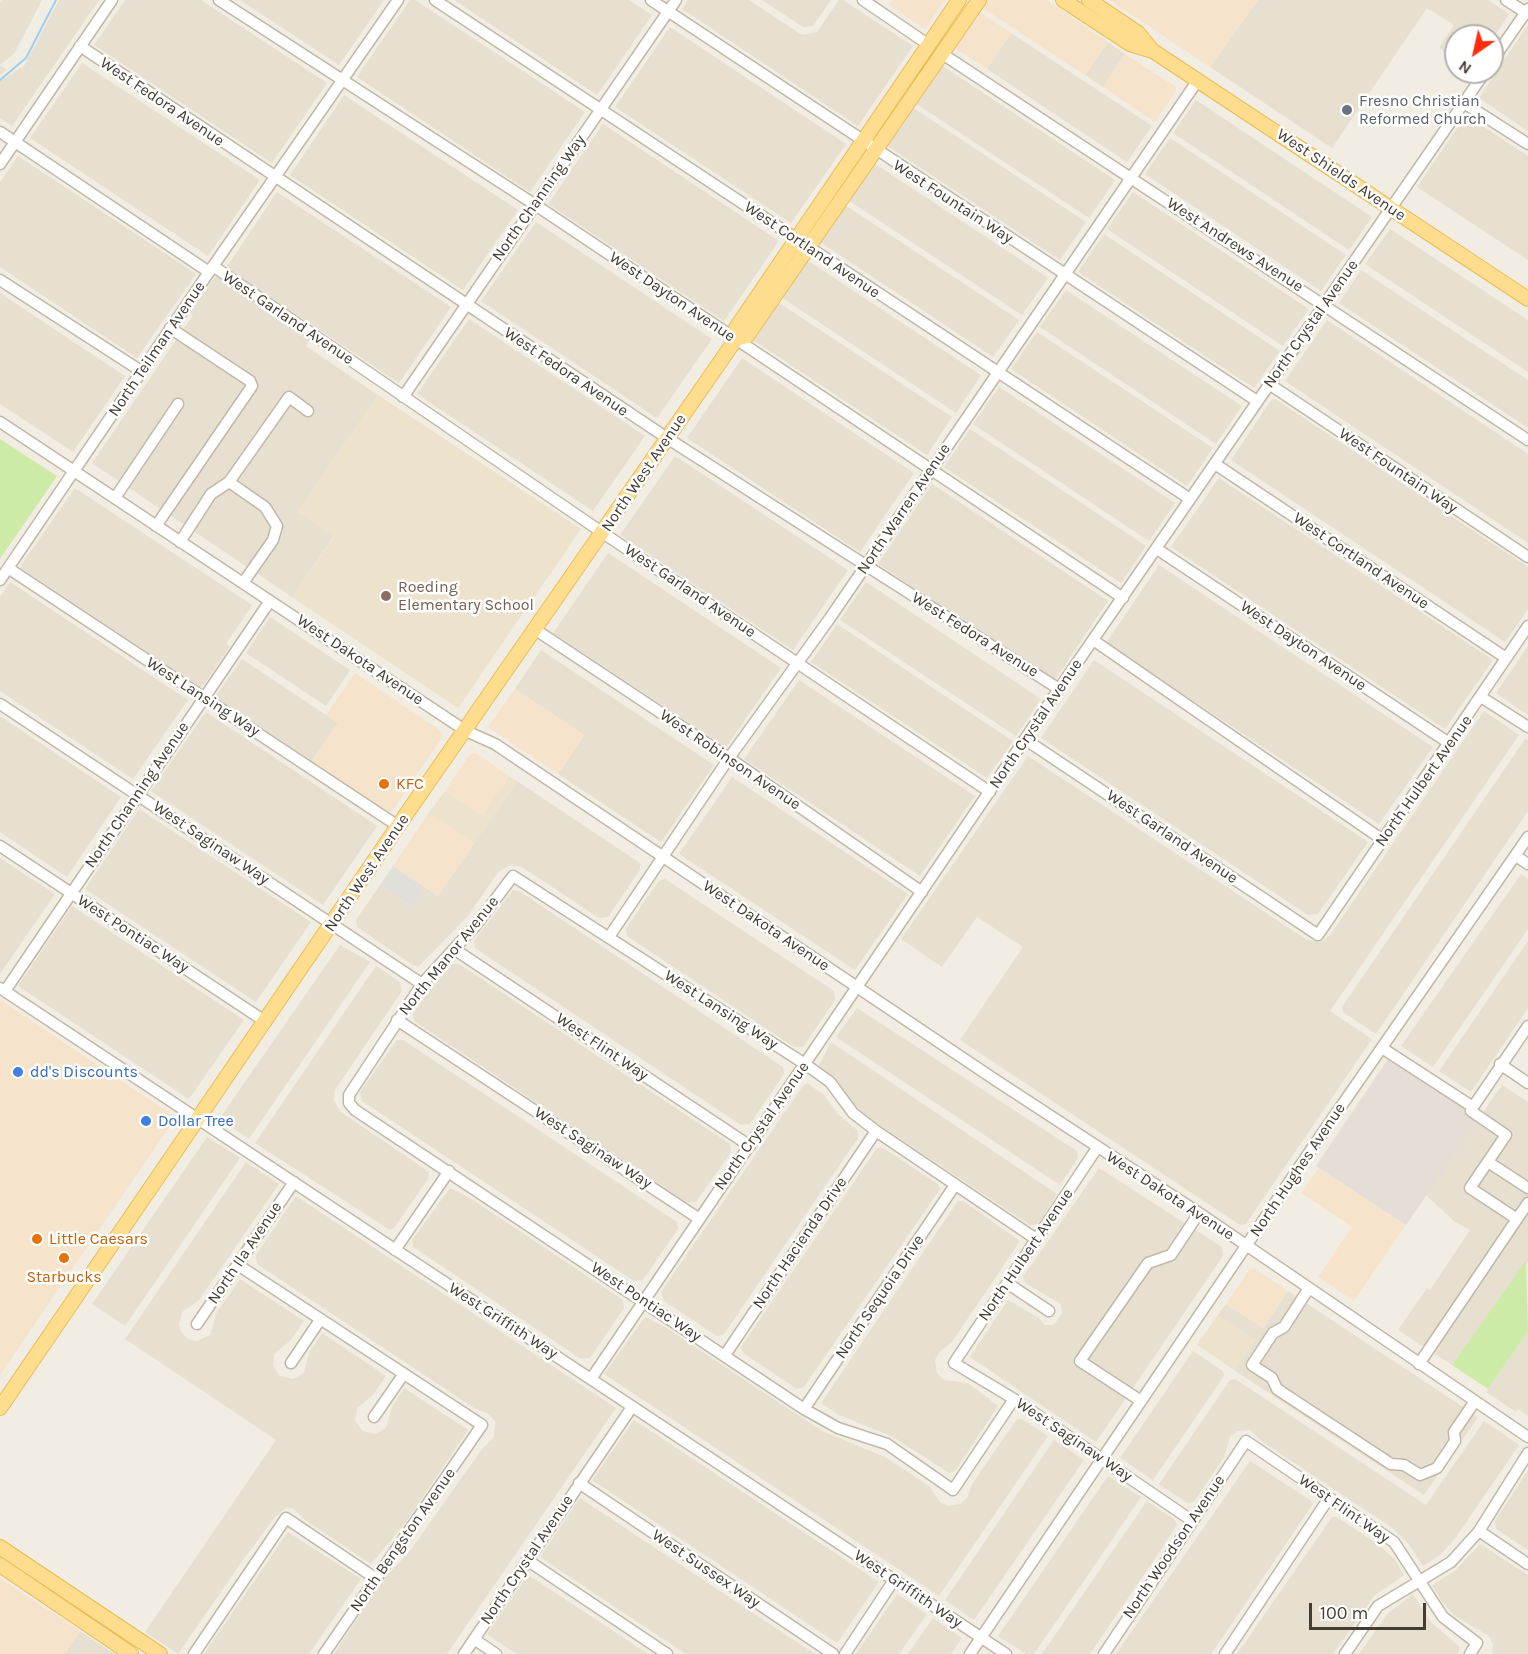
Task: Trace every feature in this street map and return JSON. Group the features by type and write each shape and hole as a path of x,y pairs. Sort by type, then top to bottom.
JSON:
{"main road":[{"name":"North West Avenue","path":"0,1408 398,826 667,438 736,339 747,336 861,141 959,0"},
{"name":"North West Avenue","path":"802,243 874,149 979,0"},
{"name":"West Shields Avenue","path":"1063,0 1130,44 1153,51 1528,299"},
{"name":"West Shields Avenue","path":"1089,0 1138,33 1153,51"},
{"path":"0,1547 159,1654"},
{"path":"0,1565 131,1654"},
{"path":"36,1591 47,1590 93,1619 129,1635"},
{"path":"90,1627 122,1639 145,1654"}],"street":[{"path":"0,164 112,0"},
{"name":"West Dayton Avenue","path":"219,0 534,204 1123,598"},
{"name":"North Teilman Avenue","path":"0,580 170,328 276,179 398,0"},
{"name":"West Cortland Avenue","path":"435,0 998,374 1191,499"},
{"name":"West Fountain Way","path":"651,0 1257,401"},
{"name":"North Channing Way","path":"403,397 676,0"},
{"path":"863,0 929,45"},
{"path":"1504,45 1527,12 1506,0"},
{"name":"West Fedora Avenue","path":"80,45 276,179 667,438 1059,689"},
{"name":"West Andrews Avenue","path":"941,52 1528,440"},
{"name":"North Warren Avenue","path":"609,937 729,758 866,567 1198,80"},
{"name":"North Crystal Avenue","path":"591,1379 698,1218 750,1146 1059,689 1477,84"},
{"path":"1464,103 1528,144"},
{"name":"West Garland Avenue","path":"0,132 296,323 603,533 990,792"},
{"path":"0,280 141,371"},
{"path":"156,526 252,386 250,381 170,328"},
{"name":"West Fountain Way","path":"1269,384 1528,557"},
{"path":"180,542 211,494 230,482 289,397 308,411"},
{"path":"115,498 178,404"},
{"name":"West Dakota Avenue","path":"0,422 466,731 495,744 1097,1148 1199,1213 1528,1437"},
{"name":"West Cortland Avenue","path":"1215,464 1506,658"},
{"path":"230,482 265,507 277,526 273,540 243,583"},
{"name":"West Dayton Avenue","path":"1157,549 1449,743"},
{"name":"West Lansing Way","path":"8,568 398,826"},
{"name":"North Channing Avenue","path":"2,989 71,893 270,601"},
{"name":"North Hulbert Avenue","path":"1318,935 1528,626"},
{"name":"West Robinson Avenue","path":"536,630 729,758 922,892"},
{"path":"1093,640 1383,840"},
{"path":"1481,697 1528,727"},
{"name":"West Saginaw Way","path":"0,704 422,984"},
{"name":"West Garland Avenue","path":"1026,740 1318,935"},
{"name":"North Hughes Avenue","path":"970,1654 1140,1401 1528,837"},
{"name":"West Pontiac Way","path":"0,846 266,1022"},
{"path":"1516,856 1528,864"},
{"name":"West Lansing Way","path":"513,876 805,1064 830,1082 853,1113 876,1131 1036,1239"},
{"name":"North Manor Avenue","path":"348,1099 351,1090 422,984 476,925 513,876"},
{"name":"West Flint Way","path":"454,949 750,1146"},
{"name":"West Griffith Way","path":"2,989 1006,1654"},
{"name":"West Saginaw Way","path":"397,1020 698,1218"},
{"path":"1472,1109 1500,1064 1528,1026"},
{"path":"1382,1048 1506,1135 1470,1188 1517,1219"},
{"path":"1500,1064 1528,1083"},
{"name":"West Pontiac Way","path":"348,1099 355,1110 804,1408 838,1428 887,1444 953,1490 1014,1399"},
{"name":"North Hacienda Drive","path":"724,1355 876,1131"},
{"name":"North Hulbert Avenue","path":"954,1363 1097,1148"},
{"path":"1488,1162 1528,1188"},
{"path":"395,1250 449,1171"},
{"name":"North Ila Avenue","path":"197,1324 294,1182"},
{"name":"North Sequoia Drive","path":"804,1408 955,1185"},
{"path":"1419,1364 1528,1203"},
{"path":"1140,1401 1080,1361 1148,1263 1171,1255 1199,1213"},
{"path":"238,1265 403,1376 374,1417"},
{"path":"1007,1283 1049,1311"},
{"path":"1309,1288 1284,1327 1273,1333 1252,1365 1272,1378 1277,1389 1390,1464 1404,1466 1420,1475 1437,1468 1455,1441 1454,1432 1475,1401"},
{"path":"291,1363 320,1320"},
{"name":"West Saginaw Way","path":"954,1363 1014,1399 1191,1520"},
{"name":"North Bengston Avenue","path":"324,1654 482,1425 403,1376"},
{"name":"North Crystal Avenue","path":"464,1654 632,1407"},
{"name":"West Flint Way","path":"1246,1441 1394,1542 1443,1617 1477,1643 1470,1654"},
{"name":"North Woodson Avenue","path":"1104,1654 1191,1520 1246,1441"},
{"path":"1346,1654 1378,1606 1451,1562 1479,1531 1528,1453"},
{"name":"West Sussex Way","path":"579,1483 833,1654"},
{"path":"1225,1654 1329,1498"},
{"path":"194,1654 286,1518 375,1578"},
{"path":"1479,1531 1528,1564"},
{"path":"527,1560 667,1654"},
{"path":"845,1654 894,1580"},
{"path":"474,1639 496,1654"}],"shaded area":[{"path":"3,0 42,0 14,54 0,65 0,3"},
{"path":"59,0 99,0 12,126 0,118 0,81 24,66"},
{"path":"125,0 201,0 327,83 272,163 94,45"},
{"path":"240,0 384,0 339,65"},
{"path":"410,0 415,0 585,112 530,192 357,77"},
{"path":"454,0 629,0 652,15 597,95"},
{"path":"688,0 749,0 802,35 817,32 839,0 843,0 913,46 858,126 682,9"},
{"path":"762,0 831,0 813,26 803,27"},
{"path":"893,0 945,0 925,29 889,5"},
{"path":"986,0 1047,0 1108,42 1085,75 981,7"},
{"path":"1109,0 1258,0 1210,67"},
{"path":"1258,0 1488,0 1509,14 1502,24 1452,24 1427,8 1332,148 1210,67"},
{"path":"978,11 1011,33 987,69 953,47"},
{"path":"1527,26 1528,131 1479,98 1488,84 1504,84 1504,60"},
{"path":"670,27 846,144 791,223 615,107"},
{"path":"1011,33 1152,126 1127,162 987,69"},
{"path":"1444,40 1444,51 1439,48"},
{"path":"1108,42 1125,54 1103,87 1085,75"},
{"path":"1125,54 1176,87 1176,91 1155,122 1103,87"},
{"path":"82,63 260,180 208,256 30,138"},
{"path":"0,65 7,70 0,75"},
{"path":"941,65 1115,180 1089,218 915,103"},
{"path":"344,95 518,210 463,290 290,175"},
{"path":"1196,100 1372,217 1349,250 1173,133"},
{"path":"912,107 1086,222 1060,260 886,145"},
{"path":"1466,115 1528,156 1528,260 1417,187"},
{"path":"603,124 779,241 724,321 548,204"},
{"path":"1170,138 1346,255 1321,291 1145,174"},
{"path":"18,156 196,274 137,358 0,267 0,182"},
{"path":"874,163 1048,278 1022,315 848,200"},
{"path":"277,192 451,307 399,383 226,268"},
{"path":"1133,192 1309,309 1283,346 1107,229"},
{"path":"845,205 1019,320 993,357 820,242"},
{"path":"536,222 712,339 657,418 481,301"},
{"path":"1390,229 1528,320 1528,372 1365,264"},
{"path":"1104,234 1280,351 1254,388 1078,272"},
{"path":"807,260 981,375 956,413 781,297"},
{"path":"1361,270 1528,380 1528,428 1339,303"},
{"path":"217,274 311,337 306,346 378,395 298,512 334,536 292,597 92,463 193,315 190,313"},
{"path":"1066,290 1242,406 1216,444 1040,327"},
{"path":"0,293 125,376 73,452 0,404"},
{"path":"778,302 952,417 927,455 753,340"},
{"path":"469,319 645,436 593,511 417,394"},
{"path":"1327,320 1528,454 1528,543 1285,381"},
{"path":"1037,332 1213,448 1187,486 1011,369"},
{"path":"742,358 914,473 860,552 687,438"},
{"path":"999,387 1175,503 1149,541 973,424"},
{"path":"378,395 581,529 458,708 292,597 334,537 298,512"},
{"path":"1275,399 1528,567 1528,609 1505,642 1231,460 1271,400"},
{"path":"970,429 1146,546 1121,583 944,467"},
{"path":"675,456 848,570 793,650 620,535"},
{"path":"1219,478 1493,660 1445,729 1171,547"},
{"path":"932,484 1108,601 1054,681 878,564"},
{"path":"75,488 252,605 226,644 230,646 203,686 200,687 22,569 21,565"},
{"path":"608,553 781,668 726,747 553,633"},
{"path":"1159,565 1433,747 1379,824 1106,643"},
{"path":"10,582 188,700 133,779 0,691 0,597"},
{"path":"866,582 1041,699 1016,736 840,620"},
{"path":"270,617 350,670 326,706 246,653"},
{"path":"837,624 1013,741 987,778 811,662"},
{"path":"1528,646 1528,715 1496,693"},
{"path":"541,650 714,765 661,842 558,774 584,735 515,689"},
{"path":"242,659 338,723 312,761 215,697"},
{"path":"1094,660 1368,842 1318,914 1308,915 1041,738"},
{"path":"355,673 440,730 443,736 393,810 388,812 312,761 338,723 326,715"},
{"path":"799,680 975,796 920,876 744,759"},
{"path":"515,689 585,735 558,774 488,727"},
{"path":"1484,711 1519,735 1330,1011 1372,1039 1246,1224 1240,1225 960,1040 1023,947 977,917 942,967 901,939 1028,756 1307,940 1321,942 1330,935"},
{"path":"206,712 377,826 323,905 151,791"},
{"path":"0,716 121,797 67,877 0,832"},
{"path":"1525,739 1528,740 1528,811 1376,1034 1343,1012 1342,1007"},
{"path":"476,753 509,776 482,815 445,791 470,754"},
{"path":"509,776 517,781 475,843 428,814 445,791 482,815"},
{"path":"732,777 908,894 855,970 679,854"},
{"path":"517,781 640,863 640,870 608,917 599,918 522,867 511,865 498,872 468,916 419,966 413,965 357,927 356,920 380,885 412,907 426,888 438,896"},
{"path":"139,809 311,922 256,1002 85,889"},
{"path":"428,814 475,843 438,896 393,866"},
{"path":"0,858 55,894 0,974"},
{"path":"393,866 426,888 412,907 380,885"},
{"path":"1521,874 1528,879 1528,929 1433,1067 1401,1046"},
{"path":"665,879 834,991 835,1000 803,1047 794,1047 627,936 626,929 659,881"},
{"path":"513,890 519,891 783,1067 784,1074 750,1124 741,1125 475,948 474,941"},
{"path":"72,906 244,1020 189,1099 18,986"},
{"path":"1528,941 1528,1008 1471,1092 1439,1071"},
{"path":"340,945 370,962 249,1139 225,1123 222,1115"},
{"path":"453,964 459,964 730,1144 731,1152 696,1202 687,1203 414,1021 413,1014 430,989"},
{"path":"376,966 400,982 402,991 335,1090 334,1101 341,1112 429,1172 428,1179 394,1228 390,1230 255,1143"},
{"path":"0,1000 176,1117 0,1375"},
{"path":"857,1008 1077,1151 1078,1158 1060,1185 836,1037"},
{"path":"397,1040 403,1040 677,1222 678,1229 643,1280 634,1281 362,1101 360,1092"},
{"path":"831,1042 1057,1194 1039,1224 1030,1225 863,1114 819,1065"},
{"path":"1392,1053 1483,1113 1406,1225 1316,1166"},
{"path":"807,1083 824,1095 838,1114 858,1131 858,1138 724,1334 717,1336 664,1301 661,1292 802,1087"},
{"path":"1502,1085 1528,1102 1528,1262 1452,1365 1398,1330 1427,1288 1430,1290 1470,1230 1455,1222 1426,1195"},
{"path":"207,1137 240,1158 125,1326 92,1304"},
{"path":"877,1148 883,1148 938,1184 940,1189 804,1387 797,1389 743,1353 741,1347"},
{"path":"246,1162 279,1184 199,1300 182,1312 179,1325 182,1333 188,1339 197,1341 210,1335 217,1312 240,1279 304,1321 291,1340 274,1354 273,1366 280,1376 293,1379 304,1373 309,1353 322,1333 386,1376 373,1395 357,1408 355,1421 363,1431 375,1434 386,1428 392,1407 404,1388 468,1430 406,1522 371,1564 305,1520 294,1509 287,1507 275,1517 240,1564 178,1654 145,1632 276,1440 125,1339"},
{"path":"1099,1168 1222,1247 1223,1256 1096,1442 970,1357 1008,1300 1039,1318 1044,1325 1052,1325 1056,1322 1062,1313 1061,1304 1025,1283 1023,1277"},
{"path":"1319,1168 1406,1225 1354,1301 1318,1277 1352,1227 1301,1193"},
{"path":"450,1188 470,1198 623,1300 624,1308 590,1358 581,1359 413,1247 412,1240"},
{"path":"296,1196 616,1408 447,1654 334,1654 382,1581 410,1551 482,1449 494,1437 495,1421 487,1413 474,1408 257,1264 256,1255"},
{"path":"958,1201 963,1201 1020,1241 952,1342 939,1352 935,1360 937,1373 944,1380 968,1383 998,1406 955,1471 949,1473 893,1437 837,1414 821,1403"},
{"path":"1255,1269 1288,1291 1263,1328 1226,1304 1249,1270"},
{"path":"1288,1291 1478,1417 1424,1495 1234,1370 1255,1340 1217,1316 1226,1304 1263,1328"},
{"path":"1217,1316 1255,1340 1234,1370 1197,1345"},
{"path":"645,1317 665,1327 822,1431 885,1457 929,1486 940,1502 948,1506 960,1504 967,1498 972,1484 1017,1419 1022,1419 1048,1436 939,1596 604,1374"},
{"path":"1528,1331 1528,1416 1518,1409 1516,1412 1486,1392"},
{"path":"1193,1351 1223,1371 1224,1376 1153,1480 1120,1458"},
{"path":"1235,1379 1426,1505 1484,1421 1519,1445 1454,1540 1440,1555 1423,1566 1408,1543 1391,1527 1264,1443 1250,1430 1237,1431 1230,1437 1224,1457 1194,1502 1187,1503 1159,1484 1230,1380"},
{"path":"634,1420 879,1582 837,1643 592,1480"},
{"path":"1054,1440 1084,1460 974,1620 945,1600"},
{"path":"1250,1461 1313,1504 1211,1654 1116,1654"},
{"path":"1528,1470 1528,1550 1496,1529 1495,1521"},
{"path":"1108,1476 1141,1497 1034,1654 1026,1654 998,1636"},
{"path":"580,1498 815,1654 686,1654 621,1611 540,1557"},
{"path":"1147,1501 1175,1520 1177,1525 1090,1654 1042,1654"},
{"path":"1332,1517 1337,1517 1379,1545 1395,1560 1404,1575 1374,1596 1333,1654 1237,1654"},
{"path":"288,1532 361,1579 309,1654 204,1654"},
{"path":"1480,1544 1528,1575 1528,1654 1492,1654 1493,1644 1489,1636 1455,1616 1442,1602 1432,1585 1455,1571"},
{"path":"528,1575 648,1654 518,1654 509,1649 487,1634"},
{"path":"0,1578 80,1631 64,1654 0,1654"},
{"path":"897,1594 927,1614 899,1654 856,1654"},
{"path":"1413,1594 1431,1622 1460,1647 1458,1654 1359,1654 1388,1613"},
{"path":"933,1618 962,1638 951,1654 908,1654"},
{"path":"80,1631 115,1654 64,1654"}],"green space":[{"path":"0,439 57,476 0,559"},
{"path":"1526,1261 1528,1331 1488,1389 1452,1365"}],"waterway":[{"path":"0,80 26,58 56,0"}],"place":[{"name":"Fresno Christian Reformed Church","path":"1347,110"},
{"name":"Roeding Elementary School","path":"386,596"},
{"name":"KFC","path":"384,784"},
{"name":"dd's Discounts","path":"18,1072"},
{"name":"Dollar Tree","path":"146,1121"},
{"name":"Little Caesars","path":"37,1239"},
{"name":"Starbucks","path":"64,1258"}]}
